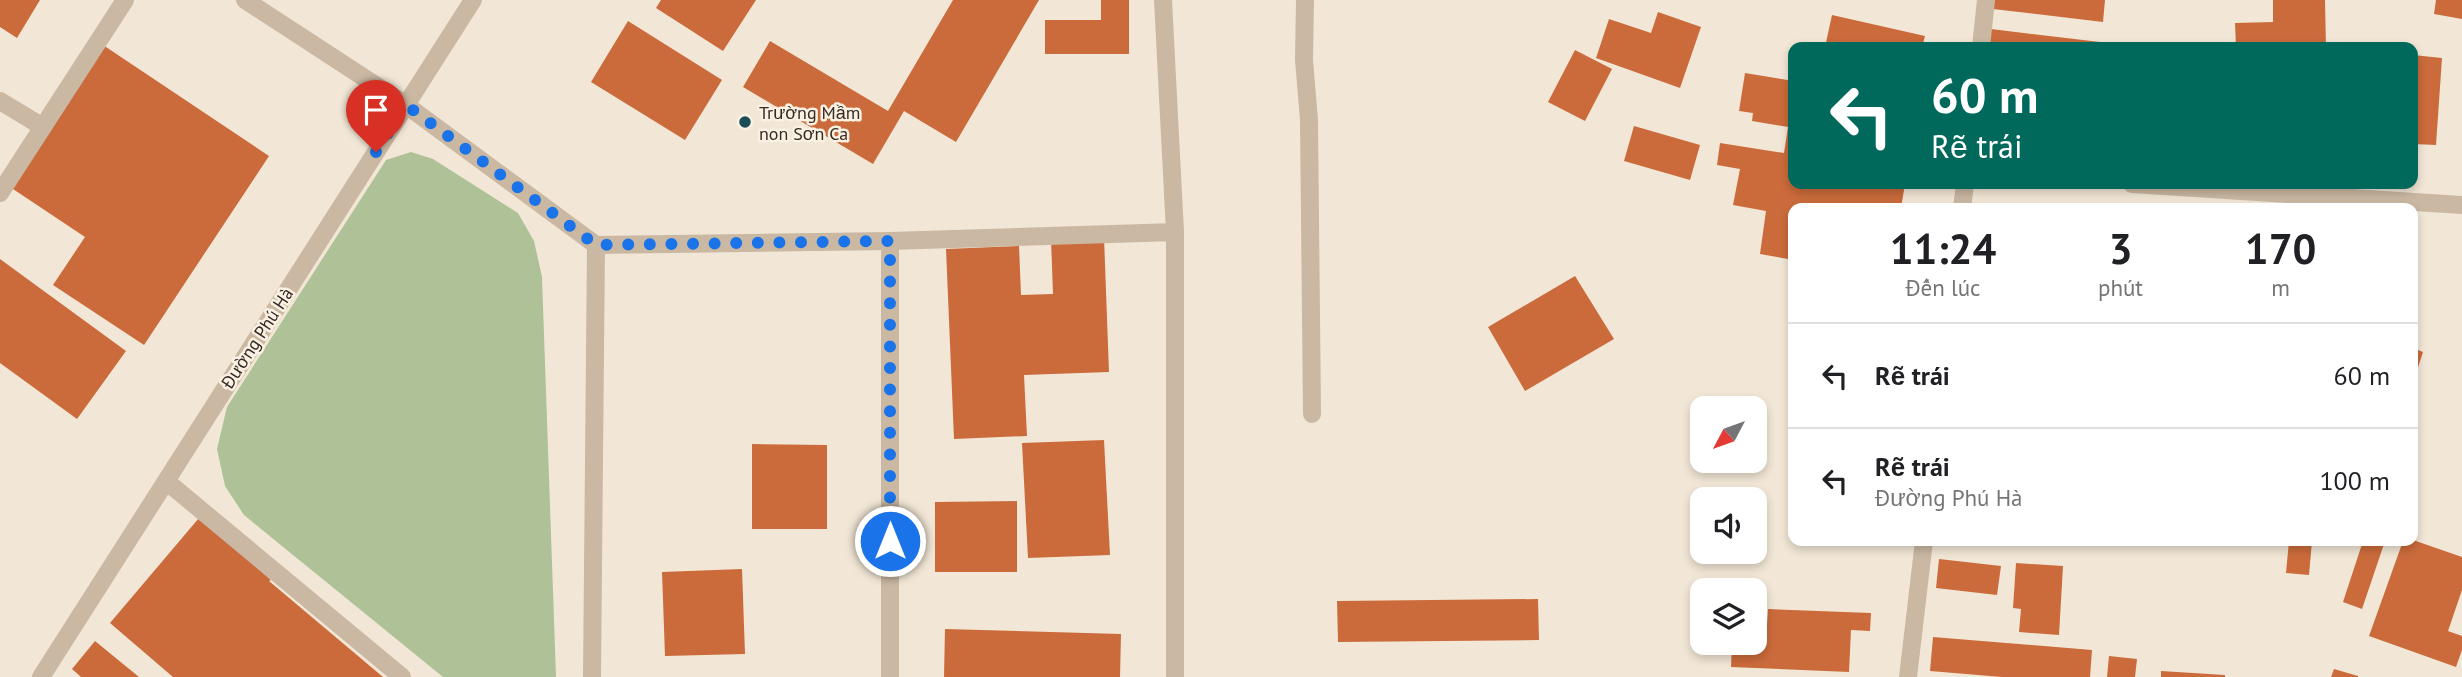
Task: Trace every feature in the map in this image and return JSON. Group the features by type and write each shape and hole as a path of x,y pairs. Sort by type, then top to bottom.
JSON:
{"street":[{"path":"0,193 125,0"},
{"path":"245,0 406,105 596,245 890,241 1175,232"},
{"name":"Đường Phú Hà","path":"41,677 474,0"},
{"path":"1163,0 1175,232 1175,677"},
{"path":"1305,0 1312,414"},
{"path":"1982,42 1986,0"},
{"path":"0,102 43,127"},
{"path":"2211,189 2462,205"},
{"path":"890,241 890,677"},
{"path":"592,677 596,245"},
{"path":"166,481 402,677"},
{"path":"1908,677 1923,546"}],"green space":[{"path":"411,152 433,159 518,213 534,241 542,277 556,677 443,677 244,515 225,486 217,449 227,407 386,160"}],"building":[{"path":"0,0 40,0 17,38 0,27"},
{"path":"661,0 756,0 723,51 656,8"},
{"path":"953,0 1039,0 956,142 904,111 873,164 743,87 770,41 888,111"},
{"path":"1101,0 1129,0 1129,54 1045,54 1045,20 1101,20"},
{"path":"1994,0 2105,0 2103,22 1993,9"},
{"path":"2273,0 2325,0 2326,42 2236,42 2235,23 2273,22"},
{"path":"2436,0 2462,0 2462,19 2434,14"},
{"path":"1658,12 1701,27 1680,88 1596,58 1609,19 1651,33"},
{"path":"1832,15 1925,36 1923,42 1826,42"},
{"path":"628,21 722,80 685,140 591,82"},
{"path":"1991,29 2100,42 1990,42"},
{"path":"103,45 269,156 144,345 53,285 85,237 10,187"},
{"path":"1575,50 1612,69 1585,121 1548,102"},
{"path":"2418,56 2442,58 2436,145 2418,144"},
{"path":"1745,73 1788,80 1788,127 1752,121 1753,113 1739,111"},
{"path":"1634,126 1700,145 1690,180 1624,161"},
{"path":"1788,127 1788,189 1904,189 1902,203 1788,203 1788,259 1760,254 1766,211 1733,205 1740,169 1717,165 1720,143 1784,153"},
{"path":"1104,237 1109,372 1024,375 1027,436 954,439 946,249 1019,246 1021,295 1053,294 1051,239"},
{"path":"0,259 126,351 77,419 0,363"},
{"path":"1575,276 1614,339 1525,391 1488,327"},
{"path":"2418,350 2423,352 2418,368"},
{"path":"1104,440 1110,555 1028,558 1022,443"},
{"path":"752,444 827,445 827,529 752,529"},
{"path":"1017,501 1017,572 935,572 935,502"},
{"path":"199,518 383,677 173,677 110,623"},
{"path":"2418,542 2462,557 2462,590 2448,631 2462,636 2462,650 2456,667 2369,636 2401,546 2418,546"},
{"path":"2289,546 2312,546 2309,575 2286,573"},
{"path":"2361,546 2383,546 2362,609 2343,602"},
{"path":"1939,559 2001,566 1997,595 1936,588"},
{"path":"2016,563 2063,566 2059,635 2019,632 2021,609 2013,608"},
{"path":"742,569 745,654 665,656 662,572"},
{"path":"1538,599 1539,640 1338,642 1337,601"},
{"path":"1768,609 1871,613 1870,631 1851,630 1849,672 1731,667 1731,655 1767,655"},
{"path":"945,629 1121,634 1120,677 944,677"},
{"path":"1933,637 2092,650 2090,677 2002,677 1930,671"},
{"path":"95,641 139,677 81,677 72,669"},
{"path":"2109,656 2137,659 2135,677 2107,677"},
{"path":"2334,669 2358,676 2358,677 2331,677"},
{"path":"2161,671 2225,675 2225,677 2161,677"}],"place":[{"name":"Trường Mầm non Sơn Ca","path":"745,122"}],"route":[{"path":"376,152 406,105 596,245 890,241 890,541"}]}
